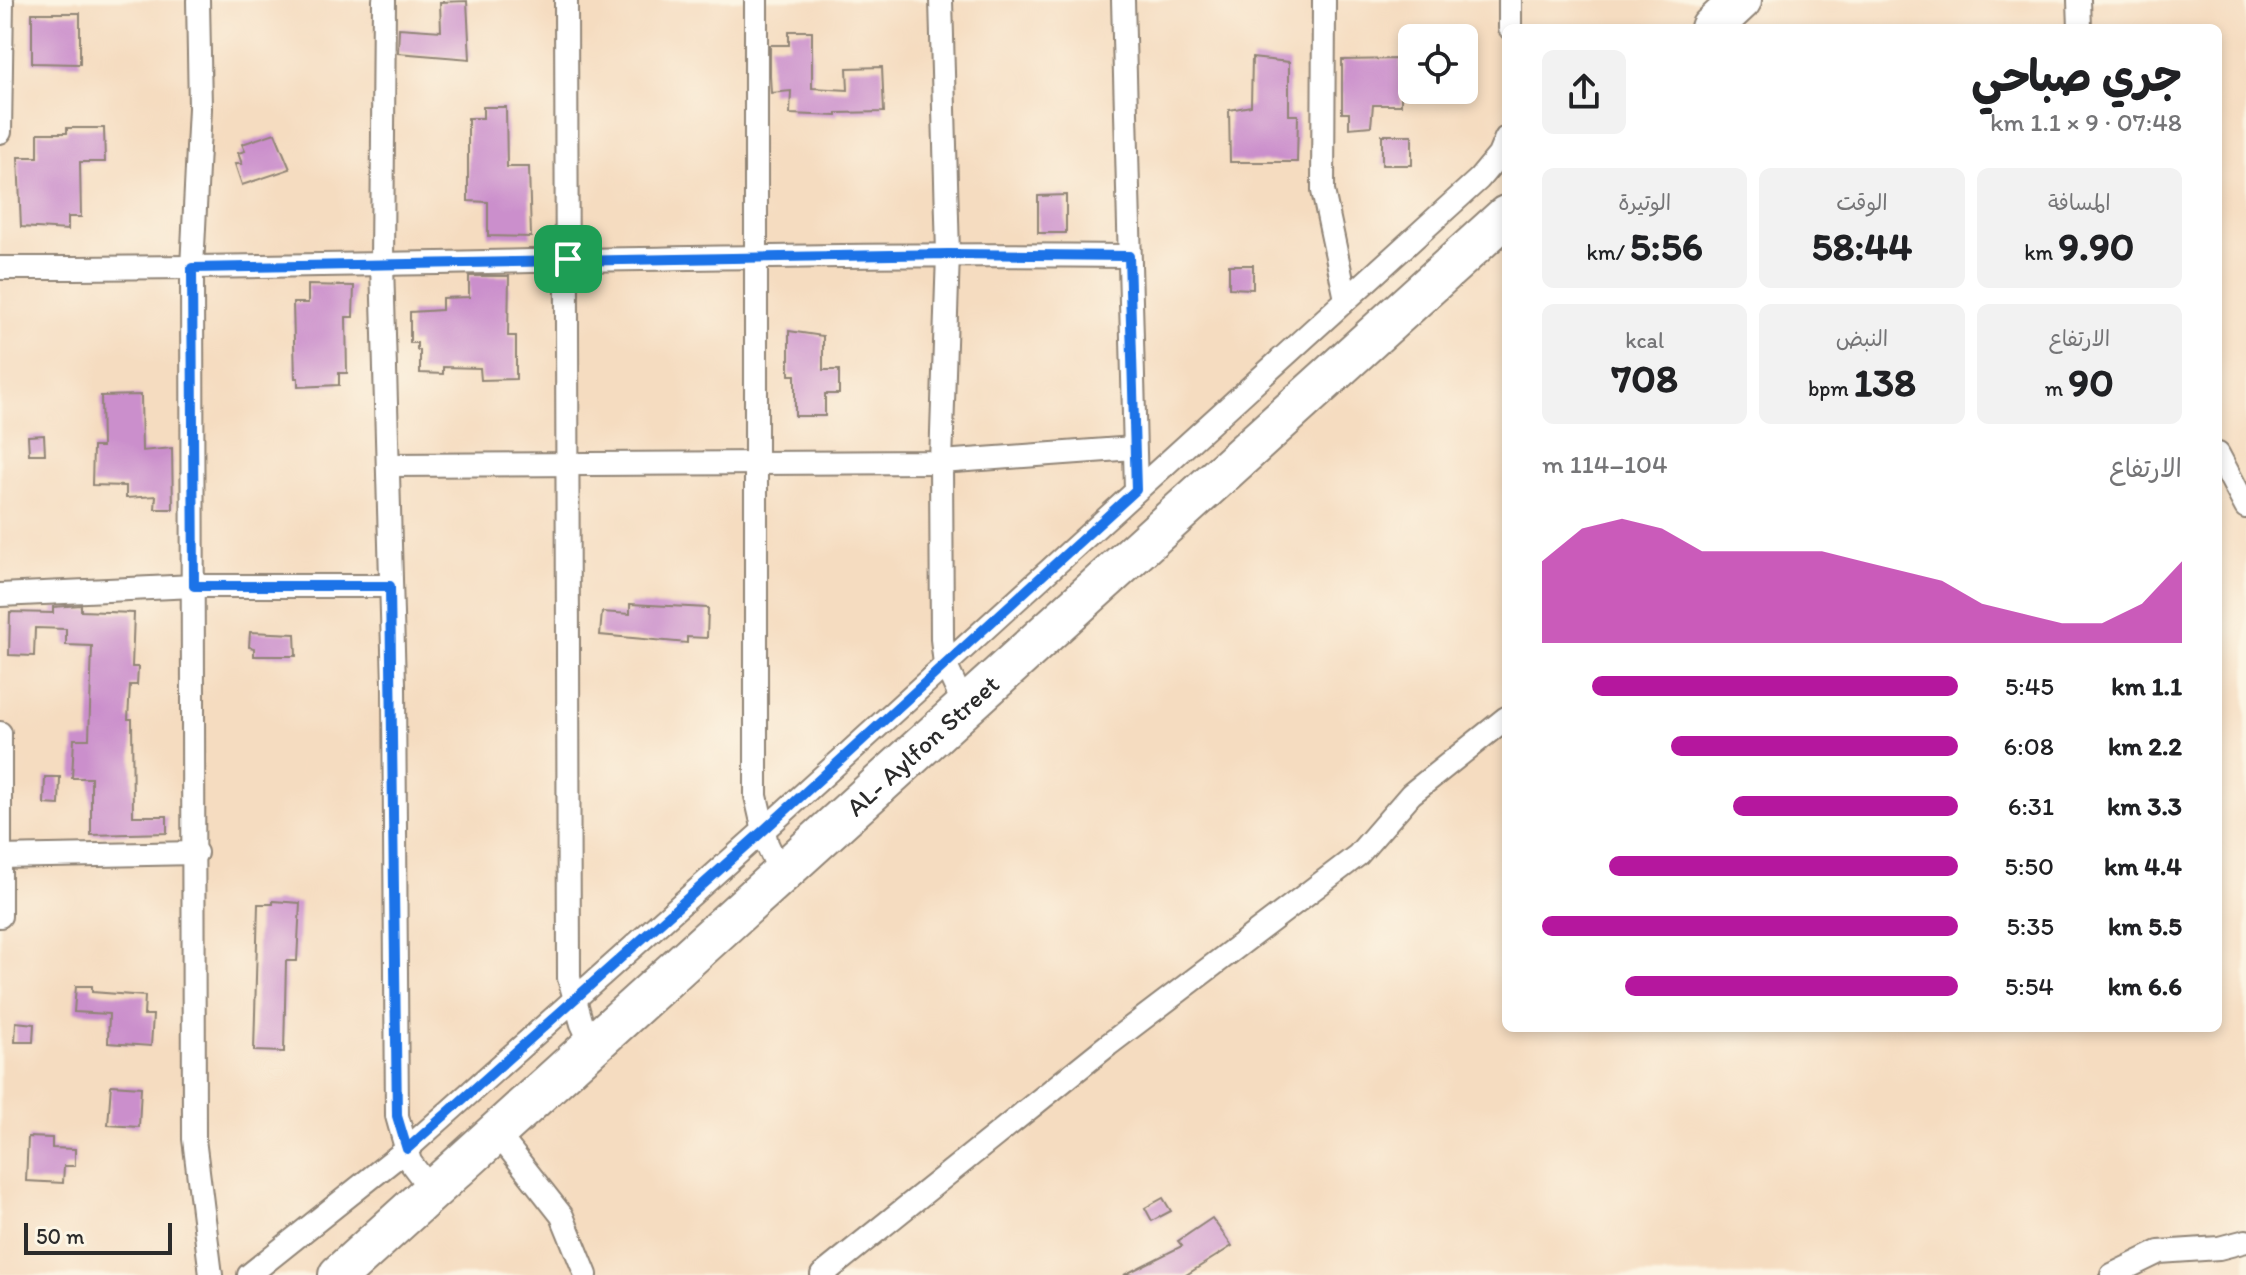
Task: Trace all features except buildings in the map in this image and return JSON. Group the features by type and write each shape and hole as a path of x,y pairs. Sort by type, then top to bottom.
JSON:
{"highway":[{"path":"1715,24 1741,0"},
{"name":"AL- Aylfon Street","path":"339,1275 1502,220"}],"street":[{"path":"0,132 2,0"},
{"path":"198,0 200,108 192,268 196,853 194,1139 211,1275"},
{"path":"384,0 382,264 388,465 397,1116 410,1162 432,1191"},
{"path":"566,0 570,464 569,978 574,1000 592,1045"},
{"path":"756,0 753,255 756,796 764,830 781,874"},
{"path":"941,0 948,254 941,462 942,639 945,664 965,707"},
{"path":"1123,0 1136,490"},
{"path":"1324,0 1323,191 1346,299"},
{"path":"1510,0 1510,24"},
{"path":"2079,0 2080,24"},
{"path":"249,1275 407,1149 764,830 1479,179 1502,148"},
{"path":"0,268 192,268 753,255 1129,256"},
{"path":"388,465 941,462 1134,448"},
{"path":"2222,462 2246,507"},
{"path":"0,595 194,586 390,586"},
{"path":"822,1275 1108,1045 1358,855 1411,794 1502,721"},
{"path":"0,733 0,916"},
{"path":"1,857 196,853"},
{"path":"497,1133 562,1216 586,1275"},
{"path":"2112,1275 2139,1260 2169,1250 2219,1248 2246,1241"}],"route":[{"path":"753,255 1129,256 1136,490 764,830 407,1149 397,1116 394,684 390,586 194,586 192,268 568,259 753,255"}]}
